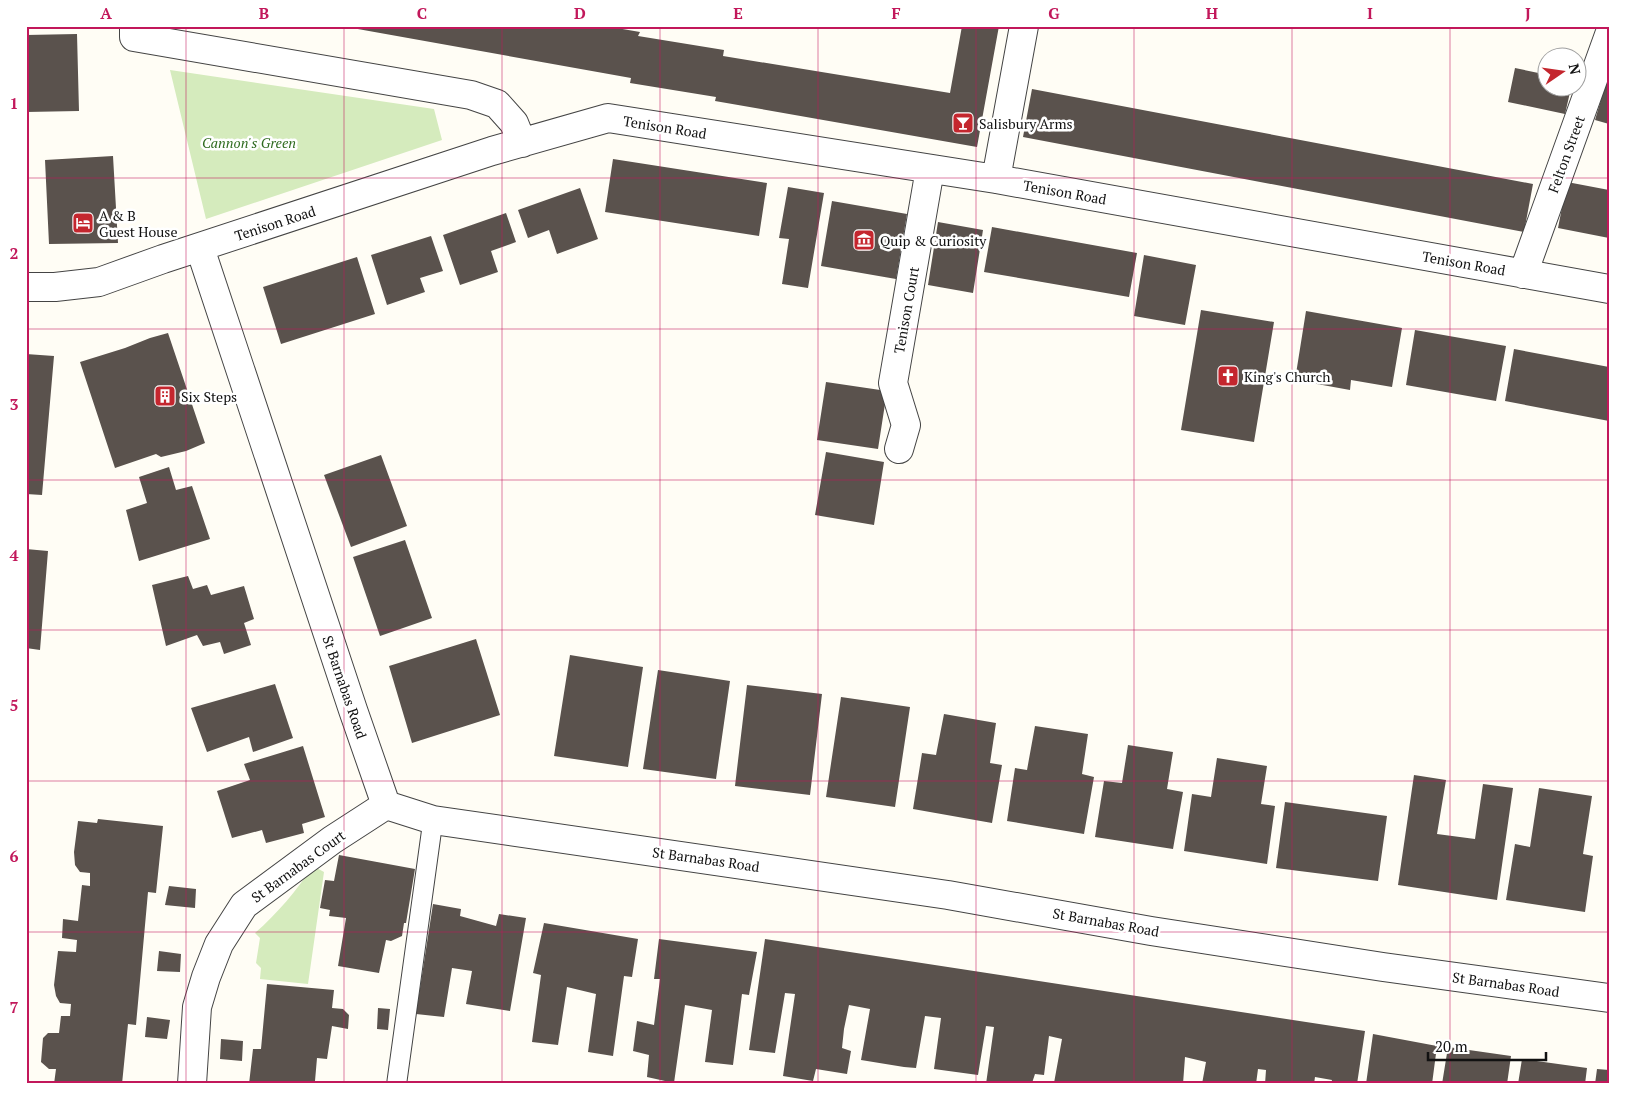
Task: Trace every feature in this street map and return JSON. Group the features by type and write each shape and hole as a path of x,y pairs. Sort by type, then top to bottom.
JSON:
{"street":[{"path":"996,179 1024,26"},
{"path":"134,32 471,95 496,104 514,123 522,143"},
{"name":"Felton Street","path":"1523,274 1609,35"},
{"name":"Tenison Road","path":"26,288 99,282 492,151 608,118 996,179 1609,289"},
{"name":"Tenison Court","path":"898,449 906,425 893,383 930,169"},
{"name":"St Barnabas Road","path":"200,248 386,805 433,820 939,893 1151,930 1382,967 1609,998"},
{"name":"St Barnabas Court","path":"192,1084 198,1007 206,977 219,944 244,905 332,840 386,805"}],"lane":[{"path":"397,1081 433,820"}],"green space":[{"name":"Cannon's Green","path":"170,70 434,109 442,140 206,219"},
{"path":"313,866 324,872 308,984 260,979 261,968 256,963 260,938 255,933 286,901"}],"building":[{"path":"341,26 605,26 640,32 638,36 724,50 723,56 950,93 962,26 999,26 977,147 715,101 716,97 630,83 631,78"},
{"path":"77,34 79,111 26,112 26,35"},
{"path":"1515,68 1538,73 1538,98 1569,98 1565,114 1508,102"},
{"path":"1606,83 1609,84 1609,124 1595,120"},
{"path":"1032,89 1533,184 1524,232 1023,137"},
{"path":"113,156 118,243 49,244 45,160"},
{"path":"613,159 767,183 759,236 605,212"},
{"path":"1567,182 1609,190 1609,238 1558,228"},
{"path":"788,187 824,193 808,288 782,284 789,239 779,238"},
{"path":"580,188 598,239 557,254 549,230 528,238 518,210"},
{"name":"Quip & Curiosity","path":"832,201 907,214 896,279 821,266"},
{"path":"506,213 516,242 491,251 498,272 460,285 443,235"},
{"path":"938,222 983,230 973,293 928,285"},
{"path":"992,227 1137,253 1129,297 984,272"},
{"path":"431,236 443,271 420,278 425,292 387,305 371,255"},
{"path":"1144,255 1196,265 1185,325 1134,316"},
{"path":"357,257 375,314 281,344 263,287"},
{"name":"King's Church","path":"1201,310 1274,322 1254,442 1181,430"},
{"path":"1306,311 1402,328 1392,387 1351,380 1350,390 1295,380"},
{"path":"1415,330 1506,346 1496,401 1406,385"},
{"path":"168,333 205,443 186,451 161,457 156,454 115,468 80,362"},
{"path":"1514,349 1609,367 1609,421 1505,401"},
{"path":"26,354 54,356 42,495 26,494"},
{"path":"826,382 887,391 878,449 817,440"},
{"path":"826,452 884,462 874,525 815,515"},
{"path":"381,455 407,526 351,547 324,475"},
{"path":"169,467 176,490 192,486 210,539 139,561 126,510 147,503 139,477"},
{"path":"405,540 432,618 380,636 353,557"},
{"path":"26,549 48,551 40,650 26,648"},
{"path":"188,576 193,589 207,585 211,595 244,586 254,619 244,623 251,645 224,654 220,642 203,646 197,635 166,646 152,585"},
{"path":"476,639 500,715 412,743 389,666"},
{"path":"570,655 643,667 628,767 554,756"},
{"path":"658,670 730,681 716,779 643,769"},
{"path":"275,684 293,738 253,752 249,737 207,752 191,708"},
{"path":"747,685 822,694 810,795 735,786"},
{"path":"841,697 910,707 895,807 826,797"},
{"path":"944,714 996,723 990,763 1002,765 992,823 913,809 922,753 936,755"},
{"path":"1035,726 1088,734 1082,774 1094,777 1084,834 1007,821 1015,768 1027,770"},
{"path":"1128,745 1173,752 1167,789 1183,792 1173,849 1095,837 1104,781 1122,783"},
{"path":"303,746 325,817 302,824 304,833 266,843 262,830 232,838 217,791 250,780 244,764"},
{"path":"1217,758 1267,766 1261,804 1275,806 1267,864 1184,851 1192,794 1211,797"},
{"path":"1414,775 1446,780 1437,834 1475,839 1483,784 1513,788 1497,900 1398,885"},
{"path":"1539,788 1592,796 1583,854 1593,856 1585,912 1506,900 1515,844 1530,847"},
{"path":"1285,802 1387,816 1378,881 1276,868"},
{"path":"98,819 163,826 156,893 148,892 136,1025 128,1024 122,1084 54,1084 56,1069 49,1069 41,1062 43,1038 48,1033 59,1033 61,1016 70,1016 71,1004 60,1003 56,996 54,985 58,951 76,952 77,940 62,938 63,919 78,921 82,885 90,886 90,873 80,872 75,865 74,852 78,821 97,823"},
{"path":"339,855 415,869 402,936 391,941 386,940 379,973 338,966 346,918 329,916 330,910 320,908 325,880 334,881"},
{"path":"169,886 196,889 195,908 165,905"},
{"path":"433,904 461,909 460,916 496,926 499,914 526,918 510,1011 466,1004 472,971 452,968 444,1017 416,1014"},
{"path":"544,923 638,939 632,977 624,976 613,1056 588,1052 596,994 567,987 558,1045 532,1042 541,975 533,973"},
{"path":"659,939 757,952 749,995 742,994 733,1065 705,1062 712,1010 685,1005 674,1083 647,1077 649,1055 633,1051 637,1021 654,1025 660,979 654,979"},
{"path":"765,939 1365,1031 1357,1084 1331,1084 1332,1080 1315,1077 1314,1084 1265,1084 1266,1070 1258,1069 1256,1084 1202,1084 1206,1062 1185,1057 1183,1084 1137,1084 1124,1081 1121,1084 1055,1084 1062,1039 1049,1036 1044,1075 1035,1074 1032,1083 986,1084 994,1027 986,1026 978,1075 934,1069 941,1018 925,1016 916,1068 904,1067 861,1060 870,1009 849,1005 842,1048 851,1051 847,1074 816,1069 813,1081 783,1076 795,994 785,993 775,1053 749,1050"},
{"path":"159,951 181,954 180,972 157,971"},
{"path":"267,984 334,990 332,1008 343,1009 349,1015 348,1029 332,1026 327,1059 317,1058 315,1081 325,1084 249,1084 253,1049 261,1049"},
{"path":"378,1008 390,1009 388,1030 377,1029"},
{"path":"147,1017 170,1020 167,1039 145,1037"},
{"path":"1373,1034 1437,1046 1432,1084 1366,1084"},
{"path":"221,1039 243,1041 242,1061 220,1059"},
{"path":"1448,1047 1511,1056 1507,1084 1442,1084"},
{"path":"1522,1059 1587,1068 1585,1084 1518,1084"},
{"path":"1597,1069 1609,1070 1609,1084 1595,1084"}],"place":[{"name":"Salisbury Arms","path":"963,123"},
{"name":"A & B Guest House","path":"83,223"},
{"name":"Quip & Curiosity","path":"864,240"},
{"name":"King's Church","path":"1228,376"},
{"name":"Six Steps","path":"165,396"}]}
